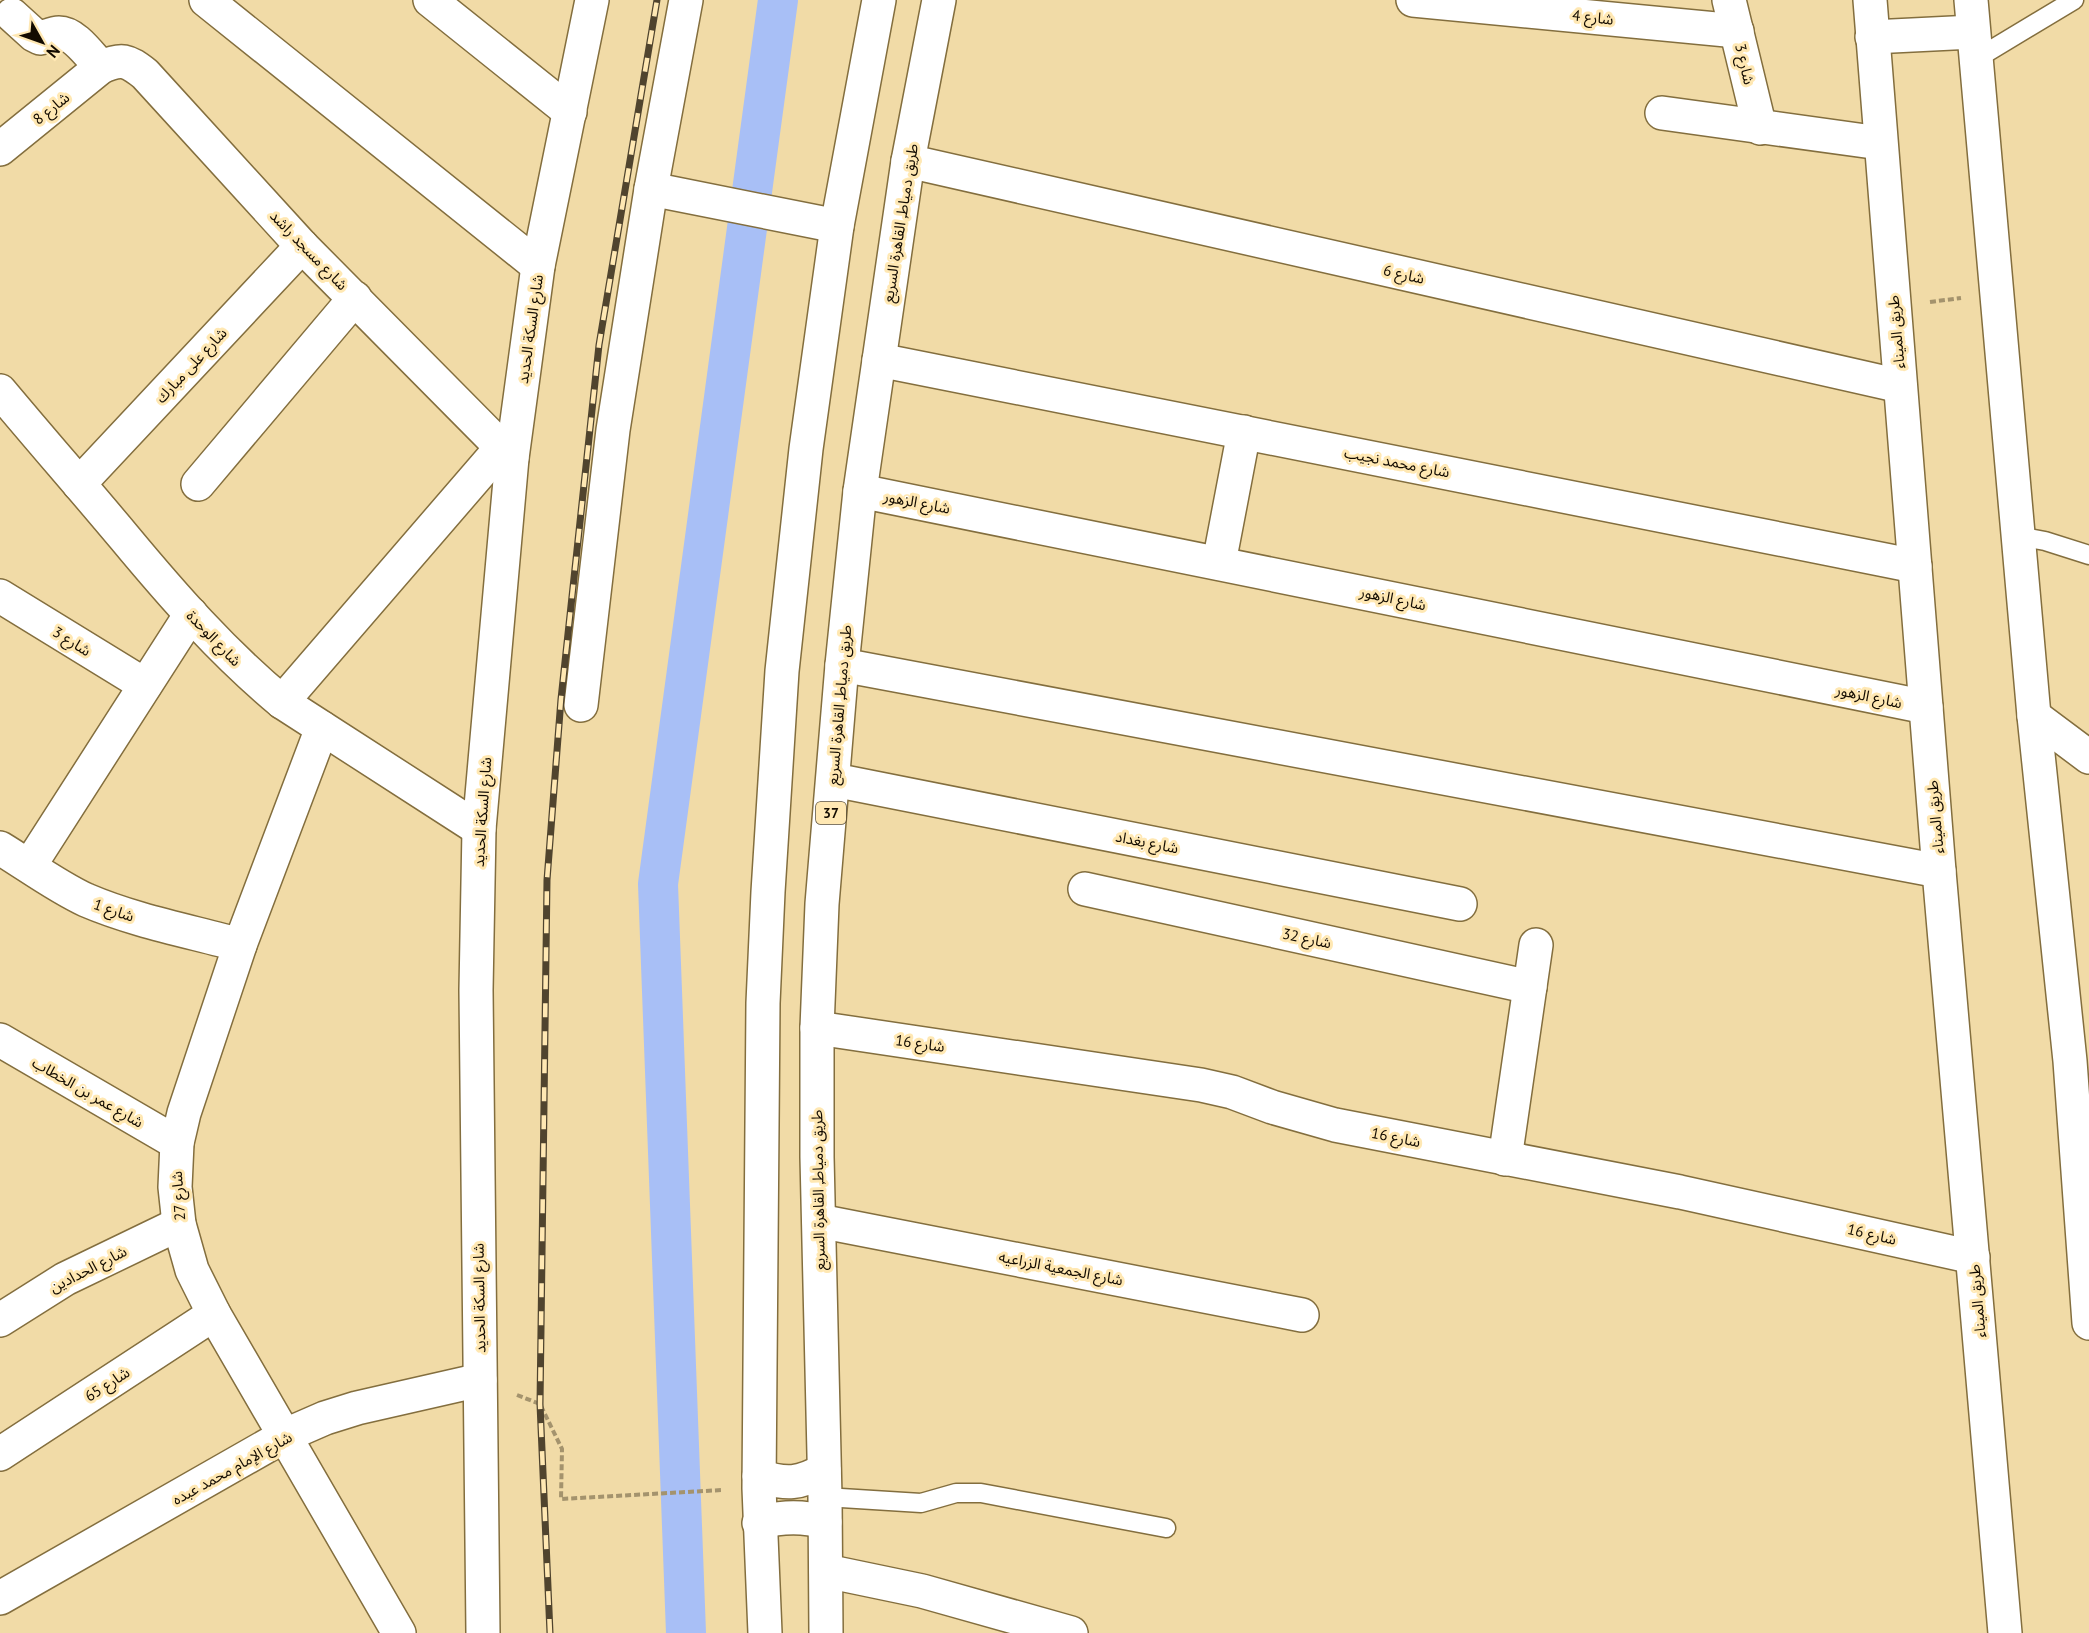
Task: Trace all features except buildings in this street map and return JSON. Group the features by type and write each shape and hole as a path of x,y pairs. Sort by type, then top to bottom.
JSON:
{"main road":[{"path":"206,0 538,266"},
{"path":"430,0 570,112"},
{"name":"شارع السكة الحديد","path":"483,1633 476,990 479,829 507,452 538,266 592,0"},
{"path":"581,705 613,430 651,189 686,0"},
{"path":"765,1633 759,1523 763,1003 782,671 806,449 837,226 879,0"},
{"name":"طريق دمياط, القاهرة السريع","path":"826,1633 817,1146 817,1028 822,904 842,665 860,491 908,161 939,0"},
{"name":"شارع 4","path":"1413,0 1737,31"},
{"name":"شارع 3","path":"1729,0 1760,128"},
{"name":"طريق الميناء","path":"1870,0 1939,871 2005,1633"},
{"path":"12,15 39,38 56,33 72,37 101,67"},
{"path":"1872,37 1974,30 2034,716 2079,1067 2089,1323"},
{"name":"شارع مسجد راشد","path":"101,67 118,60 132,64 146,74 302,246 507,452"},
{"name":"شارع 8","path":"0,148 101,67"},
{"path":"1662,113 1880,143"},
{"name":"شارع 6","path":"908,161 1900,386"},
{"path":"651,189 837,226"},
{"name":"شارع على مبارك","path":"79,484 302,246"},
{"path":"198,484 355,298"},
{"name":"شارع محمد نجيب","path":"879,360 1915,566"},
{"name":"شارع الوحدة","path":"0,391 191,614 252,677 282,702 479,829"},
{"path":"1218,563 1244,432"},
{"path":"282,702 507,452"},
{"name":"شارع الزهور","path":"860,491 1926,707"},
{"name":"شارع 3","path":"0,596 145,685"},
{"path":"30,866 191,614"},
{"path":"842,665 1939,871"},
{"path":"2034,716 2089,757"},
{"name":"شارع 27","path":"322,728 240,945 184,1113 177,1143 175,1187 179,1224 192,1270 214,1314 399,1633"},
{"name":"شارع بغداد","path":"834,780 1460,904"},
{"name":"شارع 1","path":"0,848 63,888 96,904 143,920 240,945"},
{"name":"شارع 32","path":"1085,888 1530,987"},
{"path":"1505,1159 1536,945"},
{"name":"شارع 16","path":"817,1028 1201,1085 1232,1092 1272,1107 1335,1125 1680,1192 1973,1257"},
{"name":"شارع عمر بن الخطاب","path":"0,1040 177,1143"},
{"name":"شارع الجمعية الزراعيه","path":"819,1221 1302,1316"},
{"name":"شارع الحدادين","path":"0,1320 65,1279 179,1224"},
{"name":"شارع 65","path":"0,1454 214,1314"},
{"name":"شارع الإمام محمد عبده","path":"0,1598 286,1435 325,1418 357,1408 480,1380"},
{"path":"759,1476 776,1481 793,1482 810,1478 825,1496 809,1518 775,1518 759,1523"},
{"path":"826,1571 922,1591 1071,1633"}],"lane":[{"path":"1974,30 2074,0"},
{"path":"2018,536 2045,541 2089,555"},
{"path":"825,1496 921,1503 956,1493 969,1492 1166,1528"}],"path":[{"path":"1894,307 1997,294"},
{"path":"480,1380 540,1404 562,1449 561,1499 705,1491"}],"waterway":[{"path":"686,1633 658,884 778,0"}],"railway":[{"path":"550,1633 540,1404 547,880 561,699 599,345 657,0"}]}
